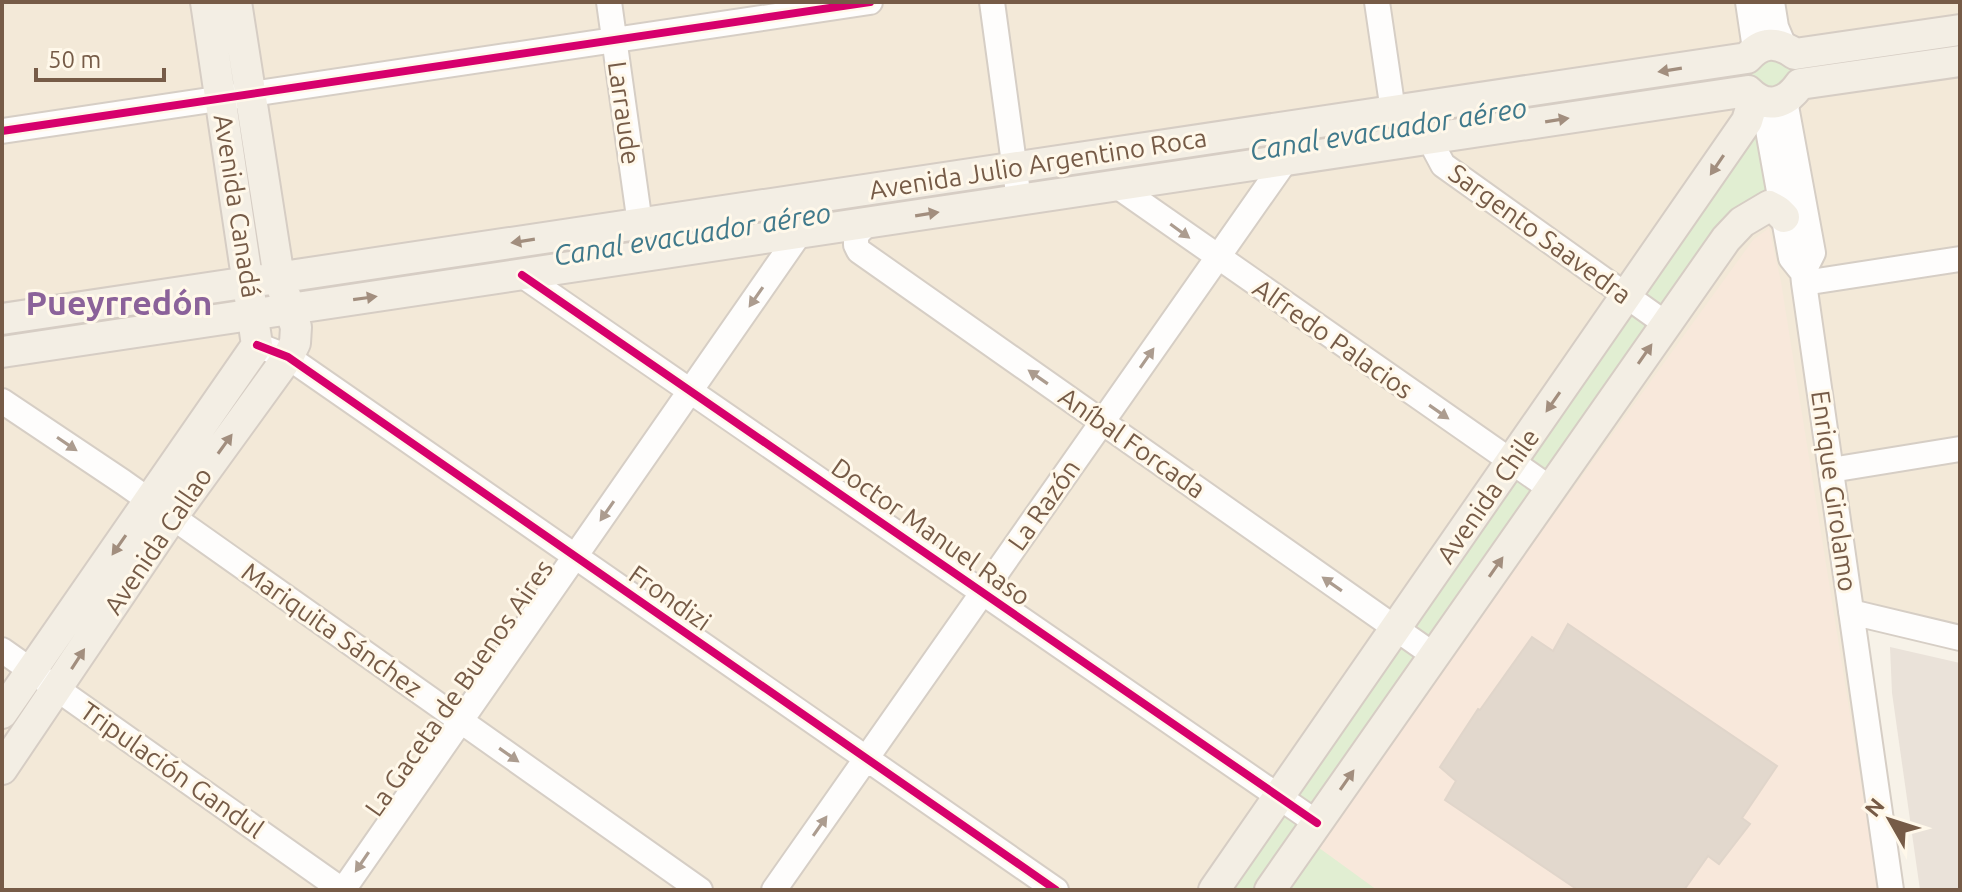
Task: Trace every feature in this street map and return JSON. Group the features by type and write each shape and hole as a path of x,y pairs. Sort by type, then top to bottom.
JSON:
{"main road":[{"name":"Avenida Canadá","path":"206,2 236,96 288,310"},
{"name":"Avenida Canadá","path":"236,2 236,96 254,315"},
{"name":"Avenida Julio Argentino Roca","path":"2,319 1770,52 1960,30"},
{"name":"Avenida Julio Argentino Roca","path":"2,352 1286,160 1771,94 1960,61"},
{"name":"Avenida Chile","path":"1214,890 1747,121 1771,94"},
{"name":"Avenida Chile","path":"1270,890 1726,239 1742,222 1769,206 1784,217"},
{"name":"Avenida Callao","path":"2,713 160,509 288,357 295,343 296,327 288,310"},
{"path":"254,315 257,345"},
{"name":"Avenida Callao","path":"2,769 58,689 257,345"}],"street":[{"name":"Larraude","path":"609,2 640,224"},
{"path":"2,131 870,2"},
{"path":"992,2 1019,200"},
{"path":"1377,2 1393,111"},
{"path":"1748,2 1770,52 1800,63 1771,94 1791,258 1804,278 1960,259"},
{"path":"1771,94 1742,75 1770,52 1776,27 1772,2"},
{"name":"Enrique Girolamo","path":"1771,94 1786,106 1813,253 1804,278 1891,890"},
{"name":"Sargento Saavedra","path":"1445,137 1438,141 1435,150 1443,165 1666,324"},
{"name":"La Razón","path":"774,890 1286,160"},
{"name":"Alfredo Palacios","path":"1117,186 1551,489"},
{"name":"Aníbal Forcada","path":"868,223 856,235 859,251 1435,656"},
{"name":"La Gaceta de Buenos Aires","path":"342,890 800,233"},
{"name":"Doctor Manuel Raso","path":"522,275 1317,823"},
{"name":"Frondizi","path":"257,345 288,357 1056,890"},
{"name":"Mariquita Sánchez","path":"2,401 700,890"},
{"path":"1831,470 1960,449"},
{"path":"1851,612 1960,638"},
{"name":"Tripulación Gandul","path":"2,650 342,890"}],"shaded area":[{"path":"2,2 1960,2 1960,638 1852,612 1891,890 2,890"},
{"path":"1769,228 1781,282 1878,890 1377,890 1315,845 1753,240"},
{"path":"1890,647 1960,663 1960,890 1920,890 1892,693"}],"green space":[{"path":"1748,2 1772,2 1784,46 1960,30 1960,61 1800,84 1784,217 1755,213 1270,890 1214,890 1747,121 1742,75"},
{"path":"1315,845 1377,890 1283,890"}],"building":[{"path":"1568,624 1777,766 1742,818 1750,824 1719,864 1708,856 1684,890 1578,890 1445,800 1456,781 1440,767 1478,709 1532,637 1553,651"}],"waterway":[{"name":"Canal evacuador aéreo","path":"1078,176 1734,76"},
{"name":"Canal evacuador aéreo","path":"801,217 992,189"},
{"name":"Canal evacuador aéreo","path":"102,322 228,302"}],"cycle path":[{"path":"2,131 870,2"},
{"path":"522,275 1317,823"},
{"path":"257,345 288,357 1056,890"}],"district":[{"name":"Pueyrredón","path":"119,303"}]}
